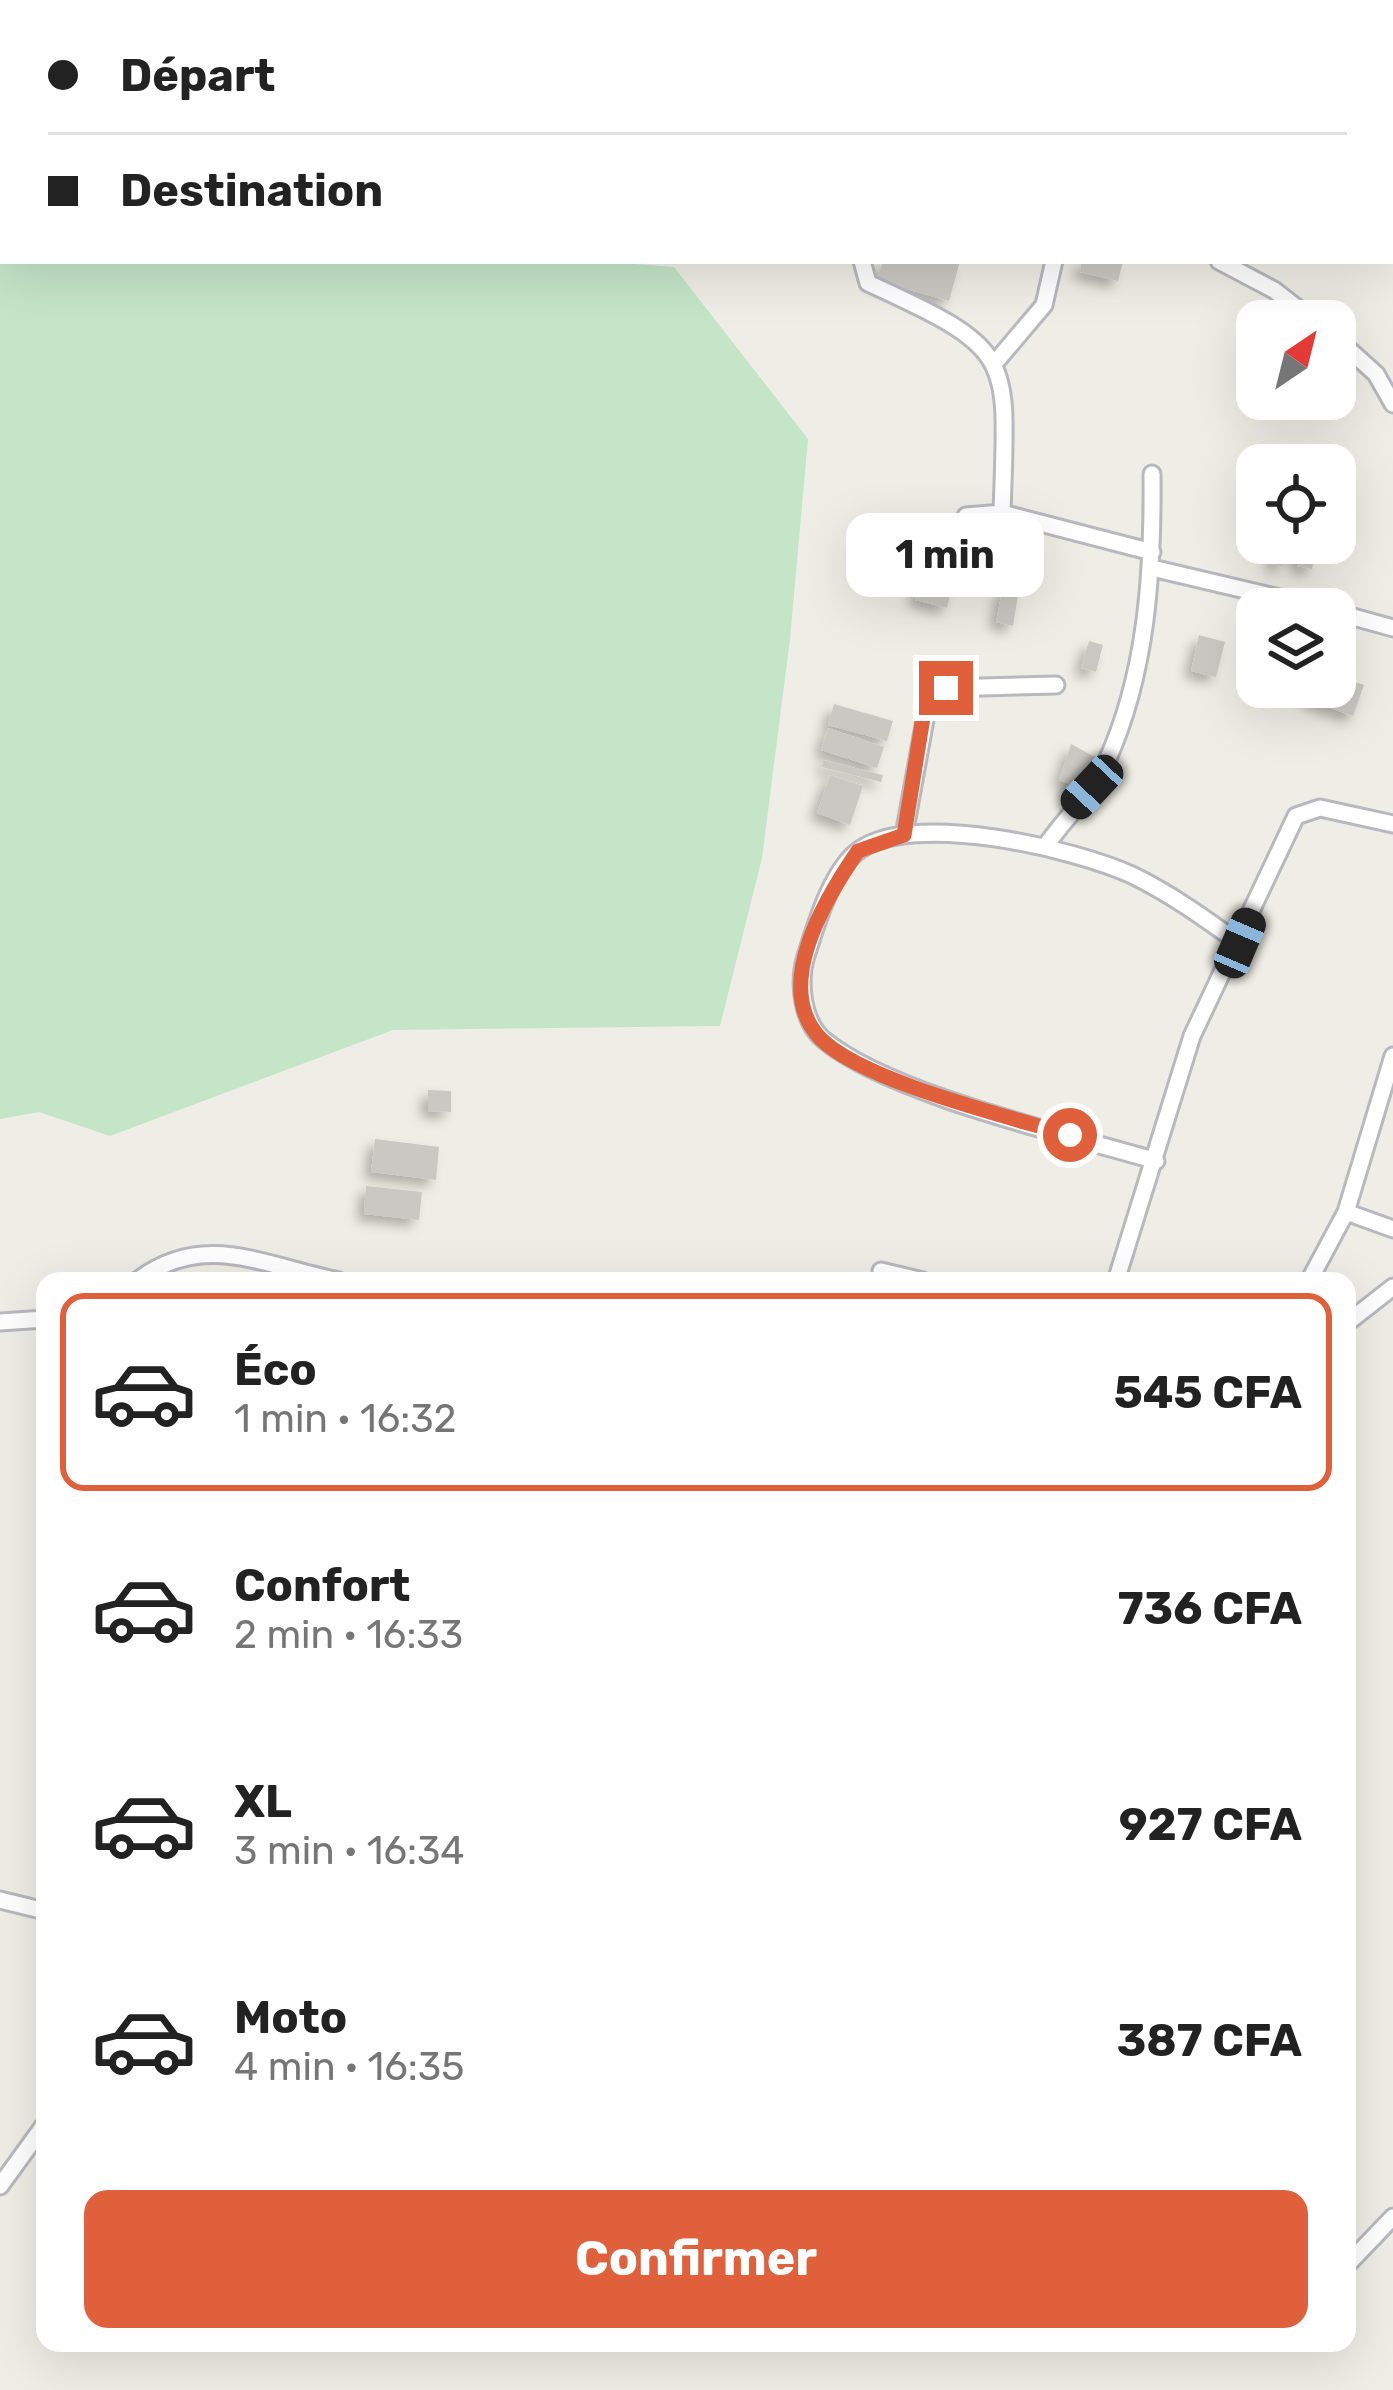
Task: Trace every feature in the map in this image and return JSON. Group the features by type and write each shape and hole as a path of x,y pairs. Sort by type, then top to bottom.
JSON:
{"street":[{"path":"863,264 868,283 953,322 983,346 1006,383 1002,513"},
{"path":"994,364 1044,305 1053,264"},
{"path":"1225,264 1287,300"},
{"path":"1356,356 1376,374 1393,404"},
{"path":"1045,848 1105,766 1136,676 1152,560 1152,474"},
{"path":"966,516 1002,513 1251,588"},
{"path":"1356,617 1393,628"},
{"path":"904,835 928,698 946,688 1056,685"},
{"path":"1119,1272 1192,1036 1240,943 1286,837 1304,809 1393,824"},
{"path":"1156,1161 962,1102 860,1064 820,1037 805,1010 802,970 813,933 833,887 858,851 904,835 954,834 1045,848 1126,872 1171,894 1240,943"},
{"path":"1314,1272 1346,1212 1393,1056"},
{"path":"1346,1212 1393,1229"},
{"path":"152,1272 180,1255 225,1254 301,1272"},
{"path":"881,1271 885,1272"},
{"path":"1356,1315 1391,1292"},
{"path":"0,1322 36,1320"},
{"path":"0,1900 36,1909"},
{"path":"0,2186 36,2136"},
{"path":"1356,2256 1393,2217"}],"green space":[{"path":"0,264 674,267 808,439 790,639 762,858 720,1026 393,1030 110,1136 39,1112 0,1119"}],"building":[{"path":"882,264 959,264 949,301 877,281"},
{"path":"1081,264 1122,264 1118,281 1080,272"},
{"path":"921,574 953,582 947,608 915,600"},
{"path":"1003,586 1019,589 1013,626 996,622"},
{"path":"1199,635 1225,642 1216,677 1191,671"},
{"path":"1089,641 1103,645 1096,672 1081,668"},
{"path":"1356,682 1364,685 1356,708"},
{"path":"834,704 893,721 887,741 828,725"},
{"path":"1330,708 1356,708 1353,716"},
{"path":"828,728 884,747 877,768 821,750"},
{"path":"1071,744 1095,757 1085,789 1059,780"},
{"path":"823,760 883,775 881,782 822,767"},
{"path":"830,775 863,786 850,825 817,813"},
{"path":"428,1090 451,1091 451,1112 428,1111"},
{"path":"375,1139 439,1147 436,1180 371,1172"},
{"path":"366,1186 422,1192 419,1220 364,1214"}],"route":[{"path":"946,688 925,705 904,835 858,851 833,887 802,970 805,1010 820,1037 860,1064 983,1110 1070,1135"}]}
